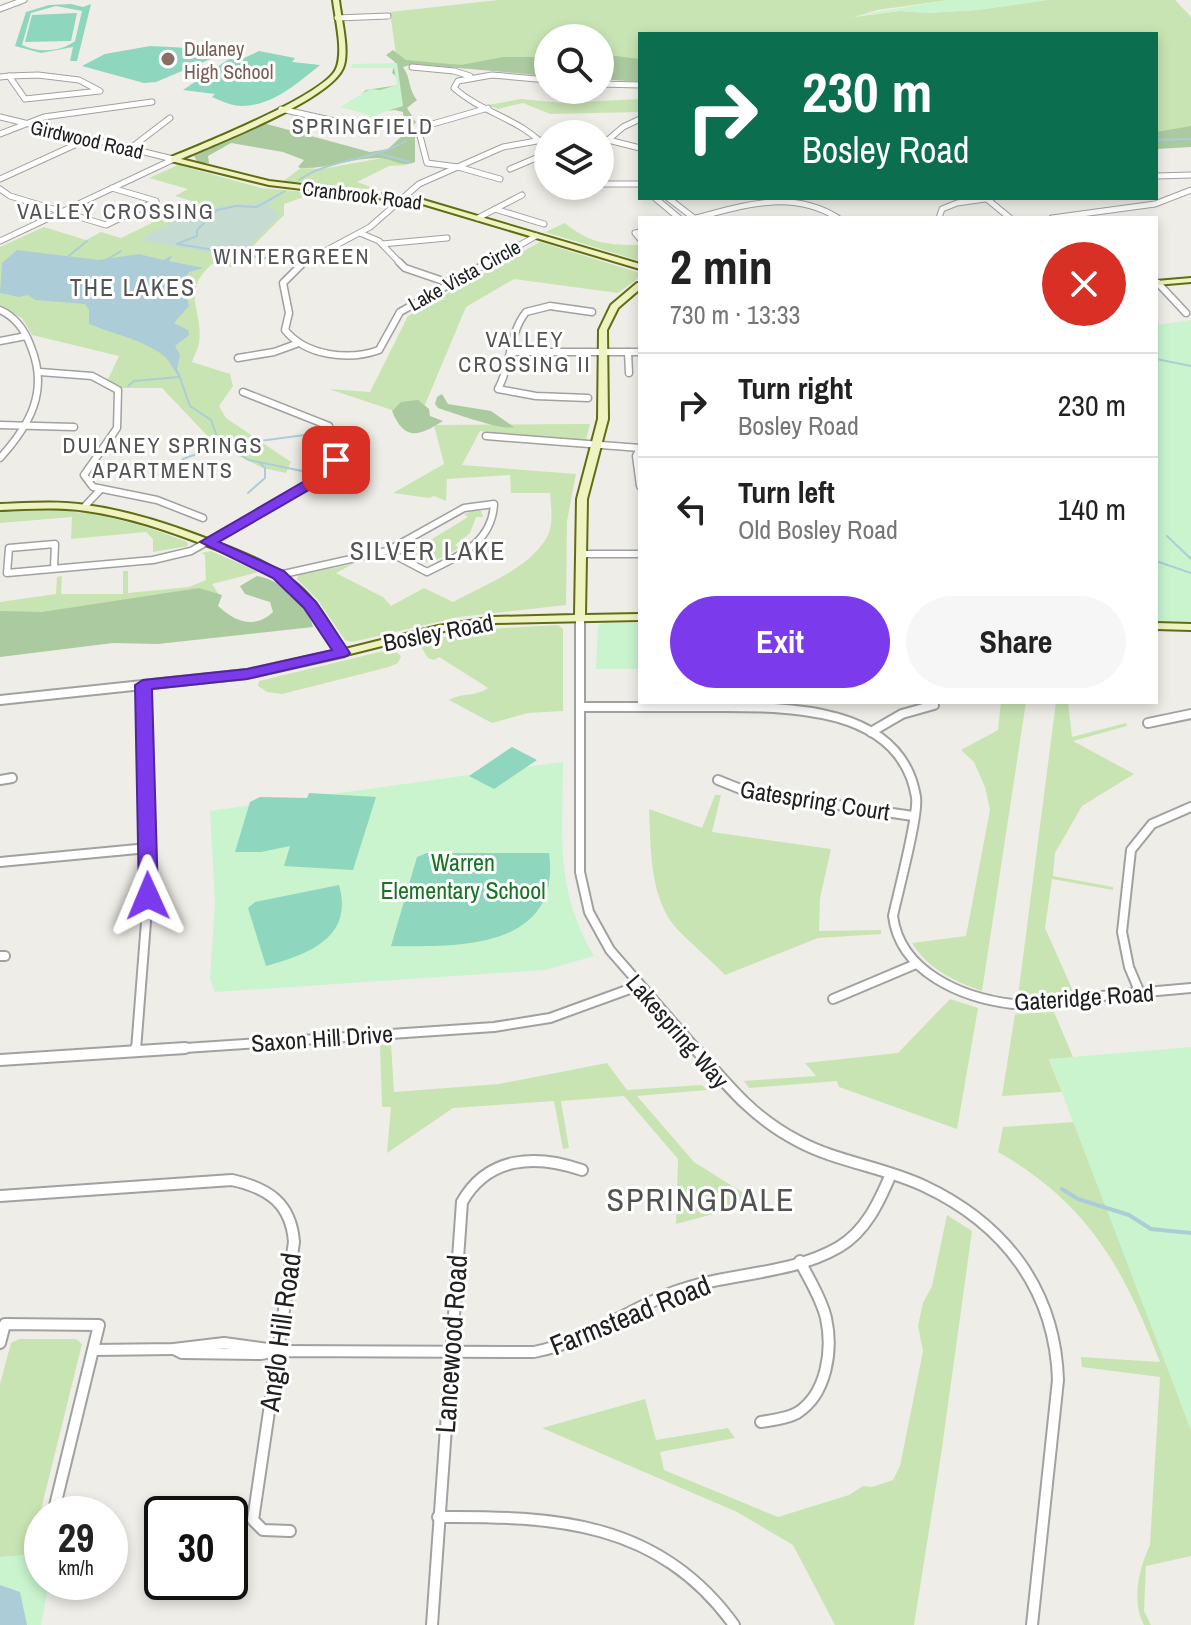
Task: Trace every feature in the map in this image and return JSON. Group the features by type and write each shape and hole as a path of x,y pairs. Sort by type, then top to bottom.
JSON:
{"street":[{"path":"0,9 24,0"},
{"path":"0,241 321,89 341,67 336,0"},
{"path":"337,18 388,16"},
{"path":"412,67 471,76 534,79"},
{"path":"0,77 9,76 49,74 100,91 25,99 9,76"},
{"path":"471,76 458,81 454,88 534,132"},
{"path":"614,84 638,85"},
{"path":"0,134 20,124 56,114 152,102"},
{"path":"488,108 429,125 420,136 427,163 458,167 500,179"},
{"path":"281,109 366,128"},
{"name":"Girdwood Road","path":"0,117 174,159"},
{"path":"131,147 170,118"},
{"path":"614,135 638,120"},
{"path":"0,179 91,137"},
{"path":"614,140 638,146"},
{"path":"238,358 274,352 296,344 285,330 289,313 283,283 297,266 360,233 419,184 503,147 534,141"},
{"path":"510,169 534,158"},
{"name":"Cranbrook Road","path":"174,159 269,183 401,197 638,266"},
{"path":"1158,176 1191,175"},
{"path":"614,184 638,184"},
{"path":"0,189 10,196 106,225 156,201 112,188"},
{"path":"1067,216 1155,204 1191,190"},
{"path":"478,218 522,195"},
{"path":"657,200 677,216"},
{"path":"671,200 692,216"},
{"path":"703,216 749,204 783,200"},
{"path":"797,200 818,204 835,216"},
{"path":"939,216 951,205 979,200"},
{"path":"992,200 1008,216"},
{"path":"495,209 544,224"},
{"path":"360,233 382,244 399,264 449,283"},
{"name":"Lake Vista Circle","path":"296,344 345,355 373,353 379,350 400,312 536,236"},
{"path":"382,244 447,238"},
{"path":"1158,283 1191,280"},
{"path":"1158,284 1186,313"},
{"name":"Lakespring Way","path":"638,287 609,314 603,330 603,419 599,446 582,499 579,841 584,891 598,930 638,986 729,1090 773,1128 823,1152 924,1186 951,1201 999,1237 1030,1276 1052,1323 1058,1380 1032,1625"},
{"path":"588,398 536,396 498,389 507,374 513,333 526,312 550,306 592,312"},
{"path":"0,310 13,317 26,336 40,372 41,392 24,426 0,458"},
{"path":"0,341 26,336"},
{"path":"511,352 638,352"},
{"path":"628,352 629,373"},
{"path":"40,372 60,370 109,383 118,390 117,428 84,475 89,484 157,500 203,518"},
{"path":"54,568 55,544 9,548 7,573 168,557 207,542 325,475 336,465 335,440 329,426 243,392"},
{"path":"0,425 74,427"},
{"path":"486,436 638,448"},
{"path":"85,506 101,489"},
{"path":"279,575 387,551 464,508 494,504 492,526 478,543 427,572 387,551"},
{"path":"0,507 85,506 132,515 207,542 279,575 310,605 342,653"},
{"path":"580,554 638,554"},
{"name":"Bosley Road","path":"0,700 247,674 465,624 520,618 638,617"},
{"path":"1158,626 1191,627"},
{"path":"136,1051 148,917 143,685"},
{"path":"871,732 902,714 934,705"},
{"name":"Gateridge Road","path":"580,707 799,708 838,717 871,732 889,745 907,766 916,788 893,916 899,942 916,964 955,990 995,1002 1035,1004 1191,988"},
{"path":"1148,723 1191,714"},
{"path":"0,780 12,778"},
{"name":"Gatespring Court","path":"718,780 748,792 913,816"},
{"path":"1140,993 1129,967 1122,932 1131,850 1152,824 1191,807"},
{"path":"0,862 148,848"},
{"path":"833,999 916,964"},
{"name":"Saxon Hill Drive","path":"0,1060 524,1023 577,1010 638,986"},
{"name":"Lancewood Road","path":"432,1625 462,1202 473,1181 494,1167 533,1160 568,1164 582,1170"},
{"name":"Farmstead Road","path":"93,1350 174,1349 182,1353 261,1354 276,1351 534,1352 565,1347 676,1292 830,1251 853,1237 879,1205 891,1174"},
{"name":"Anglo Hill Road","path":"0,1196 232,1180 266,1188 285,1206 294,1228 253,1520 263,1530 290,1531"},
{"path":"761,1422 796,1414 816,1396 821,1385 829,1338 827,1323 823,1306 800,1261"},
{"path":"0,1343 5,1324 99,1325 57,1496"},
{"path":"438,1517 554,1520 611,1537 650,1552 692,1576 710,1593 734,1625"}],"green space":[{"path":"498,0 949,0 877,10 854,17 900,11 977,10 1047,0 1175,0 1191,17 1191,140 1158,145 1158,32 638,32 638,81 614,79 614,24 534,24 534,73 397,62 390,12"},
{"path":"949,0 1047,0 977,10 900,11 853,16"},
{"path":"91,4 77,61 70,61 73,47 41,53 15,46 26,12 49,5 83,7","holes":["56,6 82,11 75,41 69,45 49,50 22,45 31,13"]},
{"path":"77,13 71,41 25,42 32,15"},
{"path":"150,46 189,48 220,55 156,82 144,83 82,66 105,54"},
{"path":"393,50 406,60 461,65 503,57 534,57 534,75 413,64 403,67 417,100 407,108 416,122 412,128 415,134 415,162 410,164 378,158 301,168 298,167 304,160 283,152 231,143 208,156 209,163 198,163 194,156 263,123 370,152 388,149 404,134 403,112 365,113 360,109 358,98 366,90 399,85 392,73 395,62 386,55"},
{"path":"259,51 295,58 292,62 320,65 274,98 253,105 234,105 212,97 215,94 183,90 229,59 240,60"},
{"path":"614,56 638,59 638,82 614,80"},
{"path":"397,63 403,106 378,114 369,123 364,123 370,115 340,107 370,89 380,90 397,85 394,68 351,68 352,64"},
{"path":"521,99 534,100 534,104 614,104 614,100 638,99 638,112 550,114 523,103 498,109 488,105"},
{"path":"1191,126 1191,147 1158,149 1158,132"},
{"path":"382,158 409,165 389,166 357,182 371,187 368,189 283,181 301,168 322,169"},
{"path":"178,165 261,188 315,193 284,204 284,215 232,267 212,264 202,275 195,293 200,331 192,362 230,374 233,386 219,406 226,418 291,462 286,473 263,468 216,445 162,388 104,388 119,356 32,335 22,318 0,307 0,247 44,227 86,240 101,232 121,238 195,202 175,196 188,189 149,178"},
{"path":"283,193 267,207 278,211 278,218 237,258 139,240 206,210 260,202"},
{"path":"565,223 600,242 638,245 638,260 545,232"},
{"path":"540,242 638,272 638,278 618,293 514,279 466,307 419,419 329,389 370,392 408,316"},
{"path":"1191,320 1191,623 1158,621 1158,325"},
{"path":"442,394 448,404 491,411 514,427 489,424 438,408 435,404 437,397"},
{"path":"418,400 429,409 430,416 443,421 427,430 408,432 392,411 401,402"},
{"path":"590,424 586,440 480,431 462,465 576,474 567,521 566,605 459,617 352,642 345,640 317,599 297,579 299,575 353,564 336,573 383,597 391,606 424,588 453,602 492,582 529,558 547,537 551,521 550,493 511,493 510,475 447,479 446,501 434,496 393,493 444,464 434,425"},
{"path":"44,510 117,519 169,535 187,542 188,546 153,552 153,539 146,532 71,539 72,517 0,523 0,512"},
{"path":"481,511 483,517 476,517 470,533 455,545 459,548 425,562 401,553 423,538 429,541 468,517 464,514"},
{"path":"211,551 259,572 212,584 219,595 0,653 0,602 56,594 57,577 62,576 61,594 123,594 123,571 128,571 128,593 189,587 206,580 205,555 201,553"},
{"path":"257,576 275,582 292,594 305,609 313,627 158,644 113,643 0,657 0,611 42,612 199,588 222,595 218,606 231,616 244,621 259,621 273,612 270,602 245,594 240,586"},
{"path":"638,623 638,669 596,669 598,625"},
{"path":"558,625 563,629 563,711 528,713 492,723 449,700 488,688 439,657 434,660 428,658 418,642 488,629"},
{"path":"392,649 401,656 398,663 389,667 282,694 267,692 258,686 259,681"},
{"path":"1001,704 1026,704 982,991 942,973 912,943 966,936 990,810 985,787 974,762 961,750 998,730"},
{"path":"1056,704 1068,704 1072,737 1126,723 1127,726 1073,741 1134,774 1082,806 1055,853 1053,876 1113,887 1113,890 1052,879 1045,928 1073,991 1018,996"},
{"path":"512,747 537,760 494,789 469,776"},
{"name":"Warren Elementary School","path":"563,762 562,838 567,885 572,908 594,956 545,970 215,992 210,979 215,902 210,811"},
{"path":"309,793 376,797 353,870 284,866 290,846 261,852 235,852 250,802 260,797 307,798"},
{"path":"715,795 721,795 712,832 831,849 820,898 819,931 881,930 881,934 818,938 725,975 677,929 664,910 655,882 650,838 649,809 702,828"},
{"path":"427,853 549,853 549,885 539,908 523,925 500,936 446,945 391,946 417,857"},
{"path":"339,885 342,903 334,931 312,949 266,966 248,908 255,902"},
{"path":"950,999 978,1008 957,1129 839,1087 837,1081 749,1088 744,1081 816,1076 805,1063 898,1053"},
{"path":"1054,1012 1073,1057 1049,1060 1062,1092 1002,1096 1015,1014"},
{"path":"391,1044 394,1092 499,1084 607,1063 627,1090 702,1085 707,1090 637,1096 694,1162 758,1202 676,1224 678,1159 624,1096 561,1101 569,1148 563,1149 554,1101 453,1108 387,1153 391,1107 382,1107 380,1045"},
{"path":"1191,1047 1191,1430 1049,1059"},
{"path":"1074,1122 1191,1430 1191,1556 1146,1566 1144,1611 1151,1625 1144,1625 1137,1595 1150,1545 1160,1377 1082,1367 1081,1357 1160,1362 1132,1297 1099,1241 1056,1194 1030,1172 998,1152 1003,1127"},
{"path":"947,1215 972,1231 914,1625 835,1625 793,1545 737,1512 542,1428 645,1399 656,1440 728,1428 735,1438 660,1452 664,1470 778,1517 849,1495 863,1486 872,1487 893,1480 900,1466 923,1351 918,1326 923,1303 932,1286"},
{"path":"19,1339 76,1339 82,1344 44,1496 24,1496 24,1555 0,1557 0,1384 11,1343"},
{"path":"24,1555 24,1600 46,1600 41,1625 0,1625 0,1557"}],"water":[{"path":"17,250 99,260 139,254 163,260 173,255 169,261 204,268 189,272 177,290 188,300 189,306 174,323 188,330 189,335 175,346 180,355 177,369 182,379 156,350 89,324 89,310 85,304 35,300 28,295 19,297 0,293 2,263"},
{"path":"0,1585 20,1592 27,1625 0,1625"}],"waterway":[{"path":"1158,140 1191,139"},
{"path":"299,180 324,167 393,148 406,141"},
{"path":"381,154 410,162"},
{"path":"276,260 177,244 197,236 197,230 217,210 236,206 257,207 285,191"},
{"path":"65,259 87,241"},
{"path":"104,261 121,251"},
{"path":"1158,359 1191,366"},
{"path":"128,386 134,381 179,377"},
{"path":"180,378 190,406 211,420 223,444"},
{"path":"221,442 245,443 312,434"},
{"path":"180,464 183,459 223,444"},
{"path":"223,444 249,460 302,471"},
{"path":"248,493 265,478 265,468 260,463"},
{"path":"1167,536 1191,559"},
{"path":"1158,562 1191,573"},
{"path":"1062,1189 1078,1199 1129,1215 1151,1229 1191,1233"}],"place":[{"name":"Dulaney High School","path":"168,59"}],"district":[{"name":"SPRINGFIELD","path":"363,126"},
{"name":"VALLEY CROSSING","path":"116,211"},
{"name":"WINTERGREEN","path":"292,256"},
{"name":"THE LAKES","path":"133,287"},
{"name":"VALLEY CROSSING II","path":"525,352"},
{"name":"DULANEY SPRINGS APARTMENTS","path":"163,458"},
{"name":"SILVER LAKE","path":"428,550"},
{"name":"SPRINGDALE","path":"701,1199"}],"route":[{"path":"148,896 143,685 247,674 342,653 298,590 263,565 207,542 333,470 336,460"}]}
